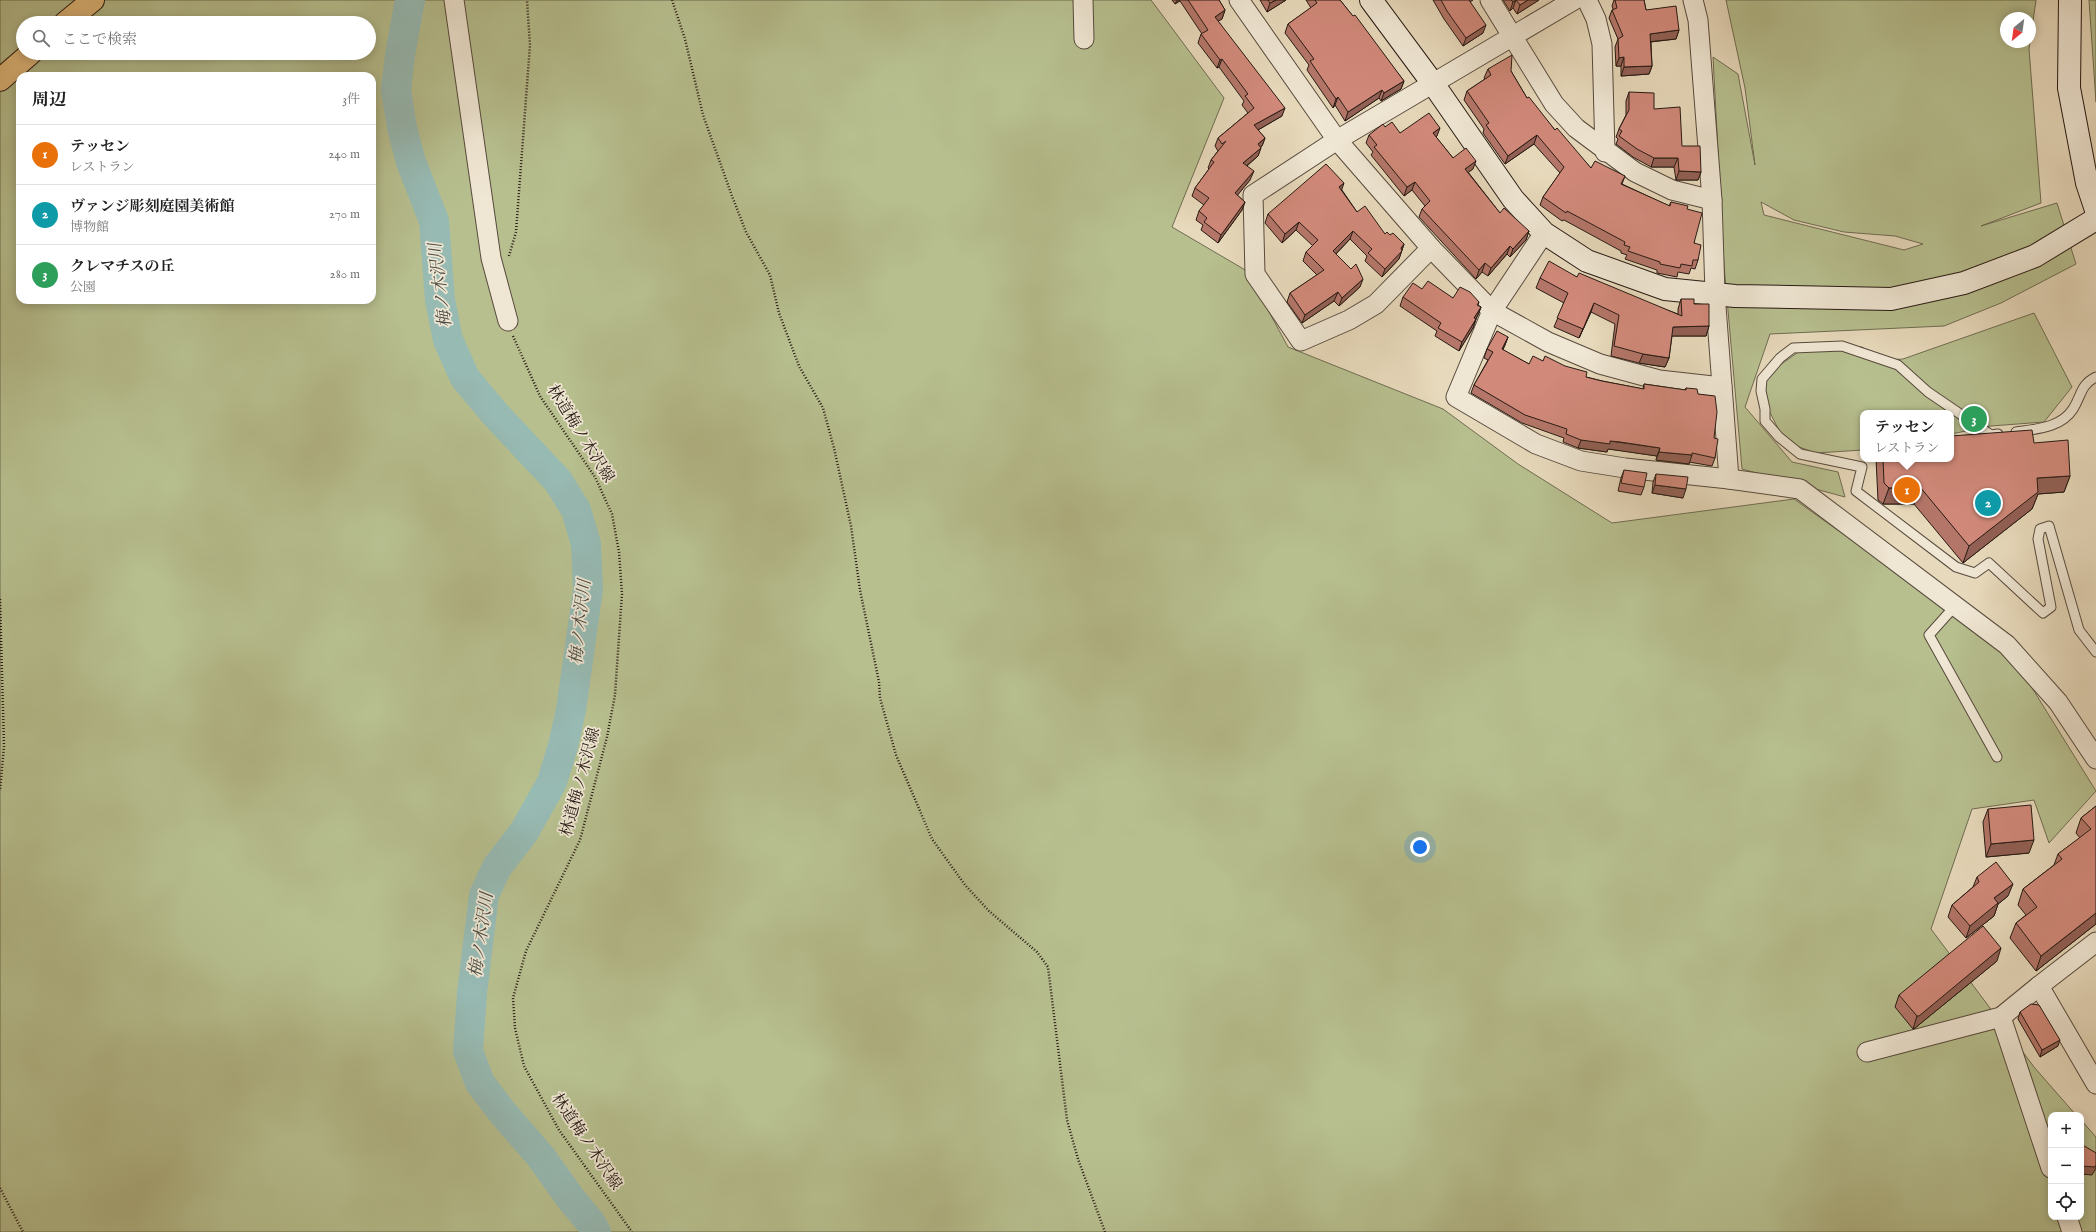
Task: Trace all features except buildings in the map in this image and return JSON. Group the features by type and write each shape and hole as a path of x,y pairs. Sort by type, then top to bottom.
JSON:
{"highway":[{"path":"73,16 93,0"},
{"path":"0,80 23,60"}],"street":[{"path":"454,0 492,258 508,321"},
{"path":"1082,0 1084,39"},
{"path":"1239,0 1337,140 1431,248 1492,311 1548,342 1600,364 1659,380 1722,387"},
{"path":"1371,0 1434,85 1513,199 1544,233 1587,261 1665,289 1735,296 1891,299 1964,283 2035,256 2096,219"},
{"path":"1490,0 1554,104 1576,128 1634,172 1672,190 1712,200"},
{"path":"1431,248 1376,304 1349,320 1302,341 1255,274 1253,195 1337,140 1434,85 1574,0"},
{"path":"1587,0 1596,19 1602,44 1606,152"},
{"path":"1693,0 1698,20 1712,200 1715,293 1729,479"},
{"path":"2070,0 2069,88 2087,183 2096,210"},
{"path":"1544,233 1492,311 1456,397 1536,444 1580,461 1625,468 1800,488 2007,645 2058,702 2096,759"},
{"path":"1868,1052 2001,1017 2096,942"},
{"path":"2039,986 2096,1084"},
{"path":"2001,1017 2048,1159"},
{"path":"2068,1220 2072,1232"}],"lane":[{"path":"2096,377 2086,382 2073,410 2052,426 1991,435 1928,392 1898,365 1842,346 1793,348 1780,358 1762,379 1761,391 1766,408 1765,421 1779,437 1800,454 1862,467 1856,491 1956,567 1975,573 1990,563 2044,613 2051,607 2038,539 2040,529 2049,526 2079,630 2096,652"},
{"path":"1955,606 1929,635 1997,757"}],"path":[{"path":"508,261 516,225 530,45 527,0"},
{"path":"672,0 685,39 703,115 732,196 746,232 770,275 779,313 799,366 823,408 834,448 851,526 860,590 879,682 880,698 896,755 932,839 965,885 989,911 1037,952 1048,967 1067,1120 1078,1159 1106,1232"},
{"name":"林道梅ノ木沢線","path":"508,321 514,341 540,396 595,477 612,514 619,552 622,594 615,695 607,737 580,840 526,950 513,998 515,1028 524,1066 559,1130 632,1232"},
{"path":"0,599 4,746 0,791"},
{"path":"0,1188 23,1232"}],"green space":[{"path":"0,0 1151,0 1224,98 1172,227 1247,271 1288,347 1443,409 1518,464 1612,523 1794,499 2011,654 2096,791 2049,843 2034,800 1972,809 1931,929 2034,1067 2073,1112 2048,1112 2048,1220 2084,1220 2084,1123 2096,1137 2096,1232 0,1232"},
{"path":"1726,0 2036,0 2034,12 2000,12 2000,48 2029,48 2041,203 1981,226 2057,203 2076,264 2001,303 1944,326 1770,334 1745,407 1792,462 1838,472 1845,497 1742,469 1724,265 1713,57 1738,74 1755,165 1745,88","holes":["1761,202 1794,220 1844,232 1895,236 1923,244 1904,250 1764,215"]},
{"path":"2089,0 2096,0 2096,102"},
{"path":"2034,313 2072,387 2044,422 1991,426 1954,433 1954,410 1860,410 1860,450 1816,453 1785,442 1762,397 1766,375 1804,348 1862,347 1883,360 1903,359"}],"waterway":[{"name":"梅ノ木沢川","path":"410,0 400,55 396,90 402,128 411,162 434,221 440,300 448,340 465,378 495,414 558,481 576,510 586,544 588,589 571,710 563,746 552,782 524,832 497,867 484,895 472,993 468,1051 480,1083 502,1112 541,1157 571,1199 591,1223 596,1232"}],"place":[{"name":"クレマチスの丘","path":"1974,419"},
{"name":"テッセン","path":"1907,490"},
{"name":"ヴァンジ彫刻庭園美術館","path":"1988,503"}]}
